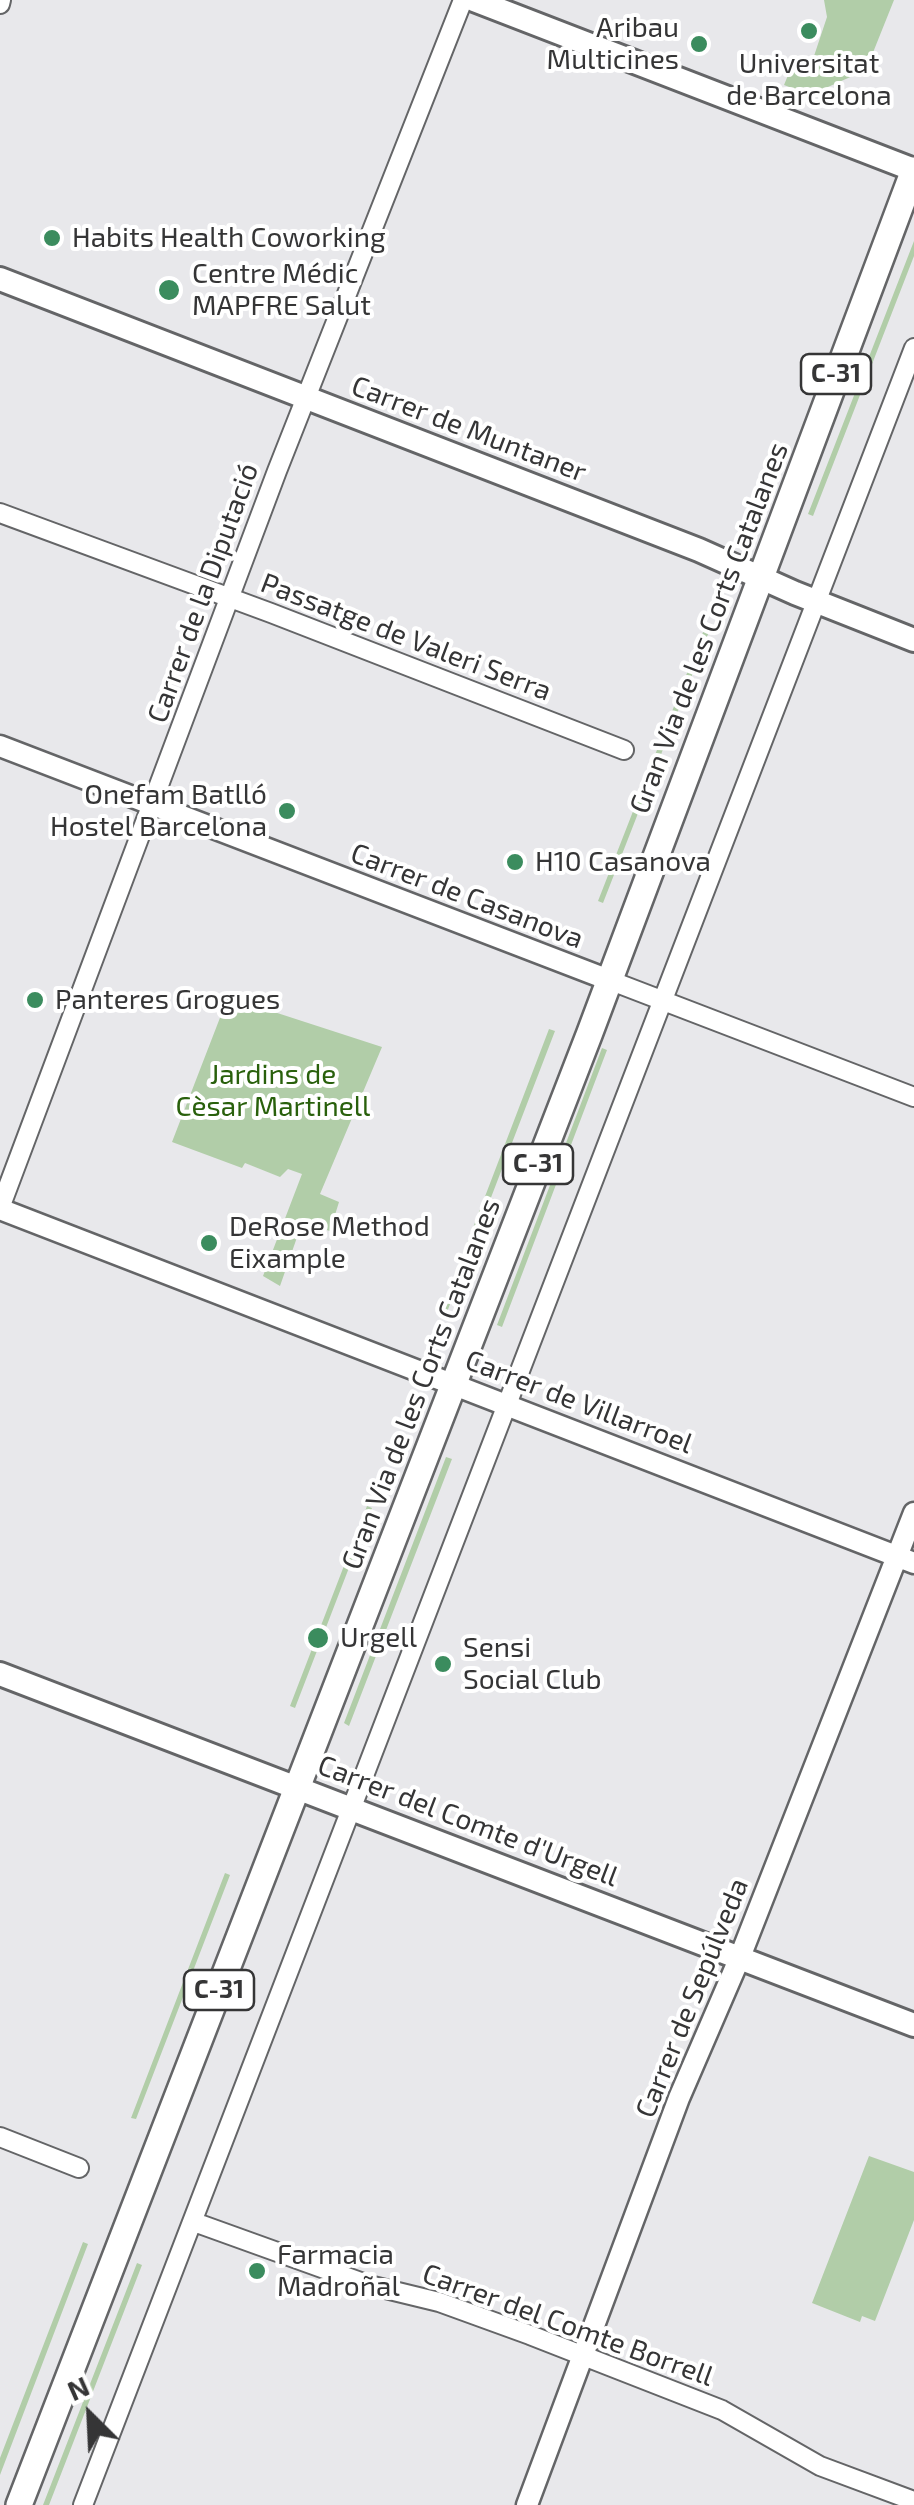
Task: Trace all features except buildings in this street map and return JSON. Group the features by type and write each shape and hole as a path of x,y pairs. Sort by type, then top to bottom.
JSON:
{"main road":[{"path":"474,0 914,170"},
{"name":"Gran Via de les Corts Catalanes","path":"19,2505 609,980 914,170"},
{"name":"Carrer de Muntaner","path":"0,279 700,550 914,640"},
{"name":"Carrer del Comte d'Urgell","path":"0,1674 914,2025"}],"street":[{"name":"Carrer de la Diputació","path":"0,1209 229,598 463,0"},
{"path":"83,2505 914,348"},
{"name":"Passatge de Valeri Serra","path":"0,513 624,750"},
{"name":"Carrer de Casanova","path":"0,746 914,1097"},
{"name":"Carrer de Villarroel","path":"0,1209 906,1560"},
{"name":"Carrer de Sepúlveda","path":"527,2505 679,2098 906,1560 914,1513"},
{"path":"0,2138 78,2168"},
{"name":"Carrer del Comte Borrell","path":"194,2222 369,2286 439,2302 722,2410 820,2466 914,2501"}],"green space":[{"path":"824,0 894,0 866,70 810,95 784,85 791,68 808,74 827,17"},
{"path":"914,241 914,256 813,516 808,514"},
{"path":"705,627 710,629 603,903 598,901"},
{"name":"Jardins de Cèsar Martinell","path":"228,997 382,1047 320,1194 339,1202 330,1231 302,1223 280,1286 263,1276 302,1174 288,1169 280,1177 245,1163 242,1168 172,1142"},
{"path":"549,1029 555,1031 447,1312 442,1309"},
{"path":"602,1048 607,1050 502,1327 497,1325"},
{"path":"446,1457 452,1459 349,1726 344,1723"},
{"path":"367,1506 372,1508 295,1708 290,1706"},
{"path":"225,1873 230,1875 136,2119 131,2118"},
{"path":"869,2156 914,2172 914,2220 875,2321 862,2316 860,2322 812,2303"},
{"path":"83,2242 88,2244 0,2475 0,2458"},
{"path":"137,2263 142,2265 49,2505 43,2505"}],"place":[{"name":"Universitat de Barcelona","path":"809,31"},
{"name":"Aribau Multicines","path":"699,44"},
{"name":"Habits Health Coworking","path":"52,238"},
{"name":"Centre Médic MAPFRE Salut","path":"169,290"},
{"name":"Onefam Batlló Hostel Barcelona","path":"287,811"},
{"name":"H10 Casanova","path":"515,862"},
{"name":"Panteres Grogues","path":"35,1000"},
{"name":"DeRose Method Eixample","path":"209,1243"},
{"name":"Urgell","path":"318,1638"},
{"name":"Sensi Social Club","path":"443,1664"},
{"name":"Farmacia Madroñal","path":"257,2271"}]}
